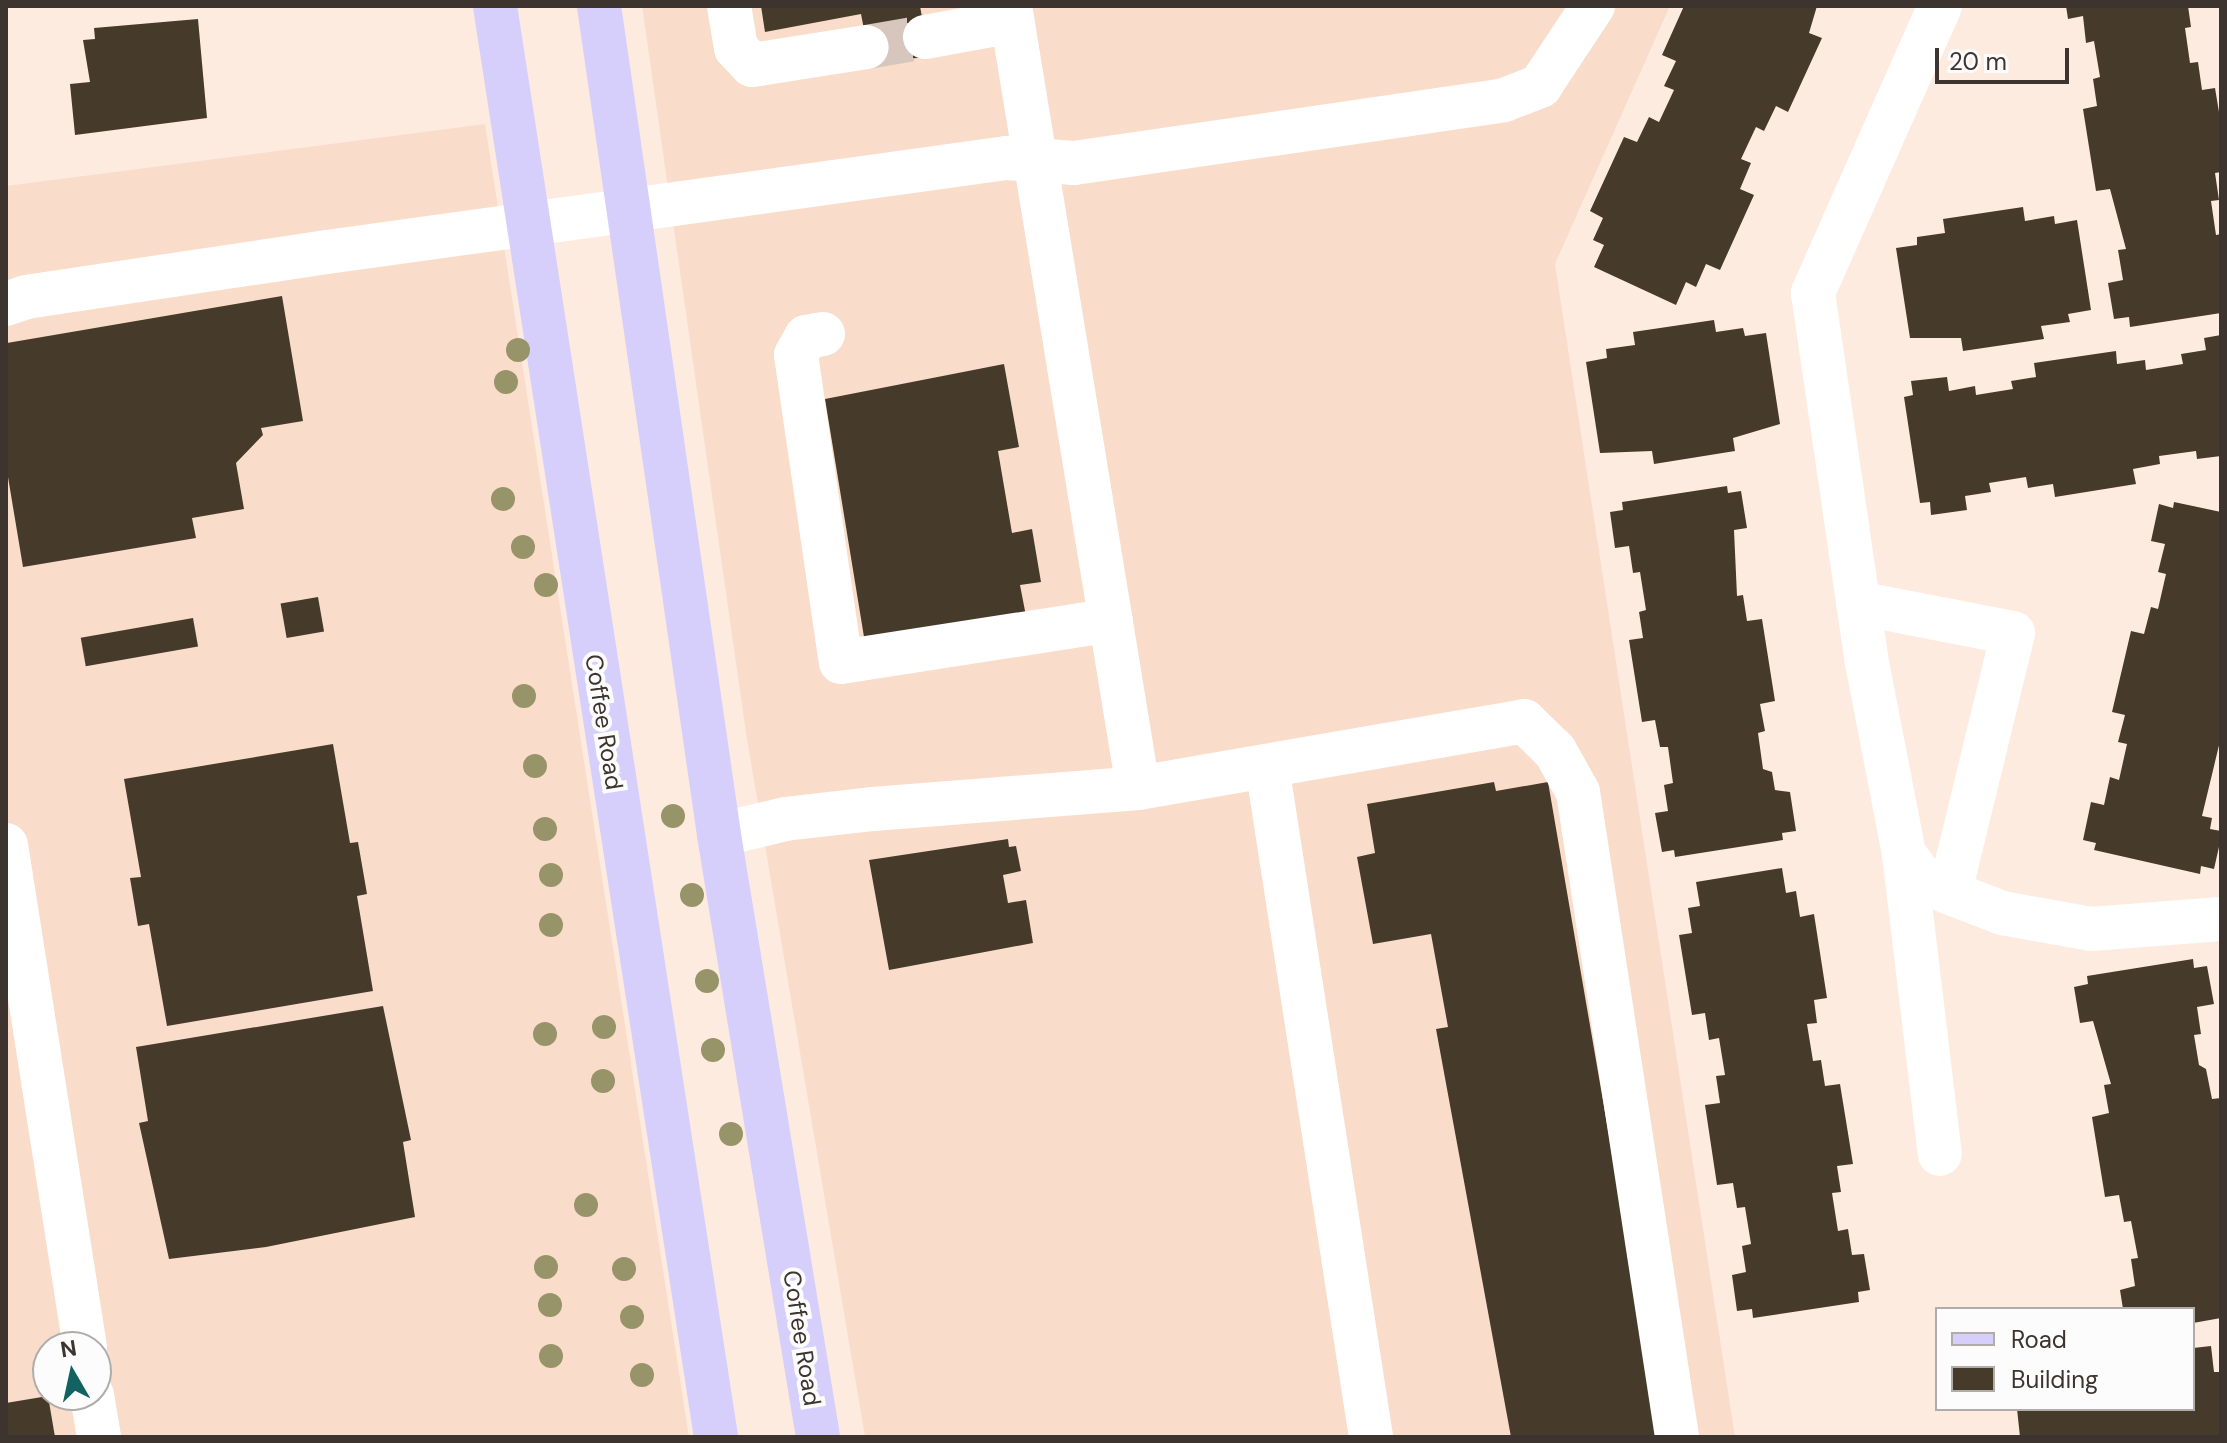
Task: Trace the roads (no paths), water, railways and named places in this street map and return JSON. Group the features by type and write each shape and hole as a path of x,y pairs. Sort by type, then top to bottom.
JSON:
{"main road":[{"name":"Coffee Road","path":"495,6 716,1437"},
{"name":"Coffee Road","path":"599,6 719,835 818,1437"}],"lane":[{"path":"729,6 736,48 752,65 867,47"},
{"path":"6,304 26,297 1007,158 1074,163 1504,100 1540,86 1593,6"},
{"path":"1940,6 1813,293 1858,603 1904,854 1940,1154"},
{"path":"925,37 1012,14 1138,788"},
{"path":"823,334 806,337 796,355 841,662 1111,620"},
{"path":"1858,603 2013,633 1950,892"},
{"path":"719,835 785,819 873,809 1138,788 1524,721 1555,751 1578,792 1677,1437"},
{"path":"1267,766 1371,1437"},
{"path":"6,845 82,1331"},
{"path":"1904,854 1927,884 2002,913 2091,929 2221,919"},
{"path":"95,1411 99,1437"}],"tunnel":[{"path":"867,47 925,37"}]}
